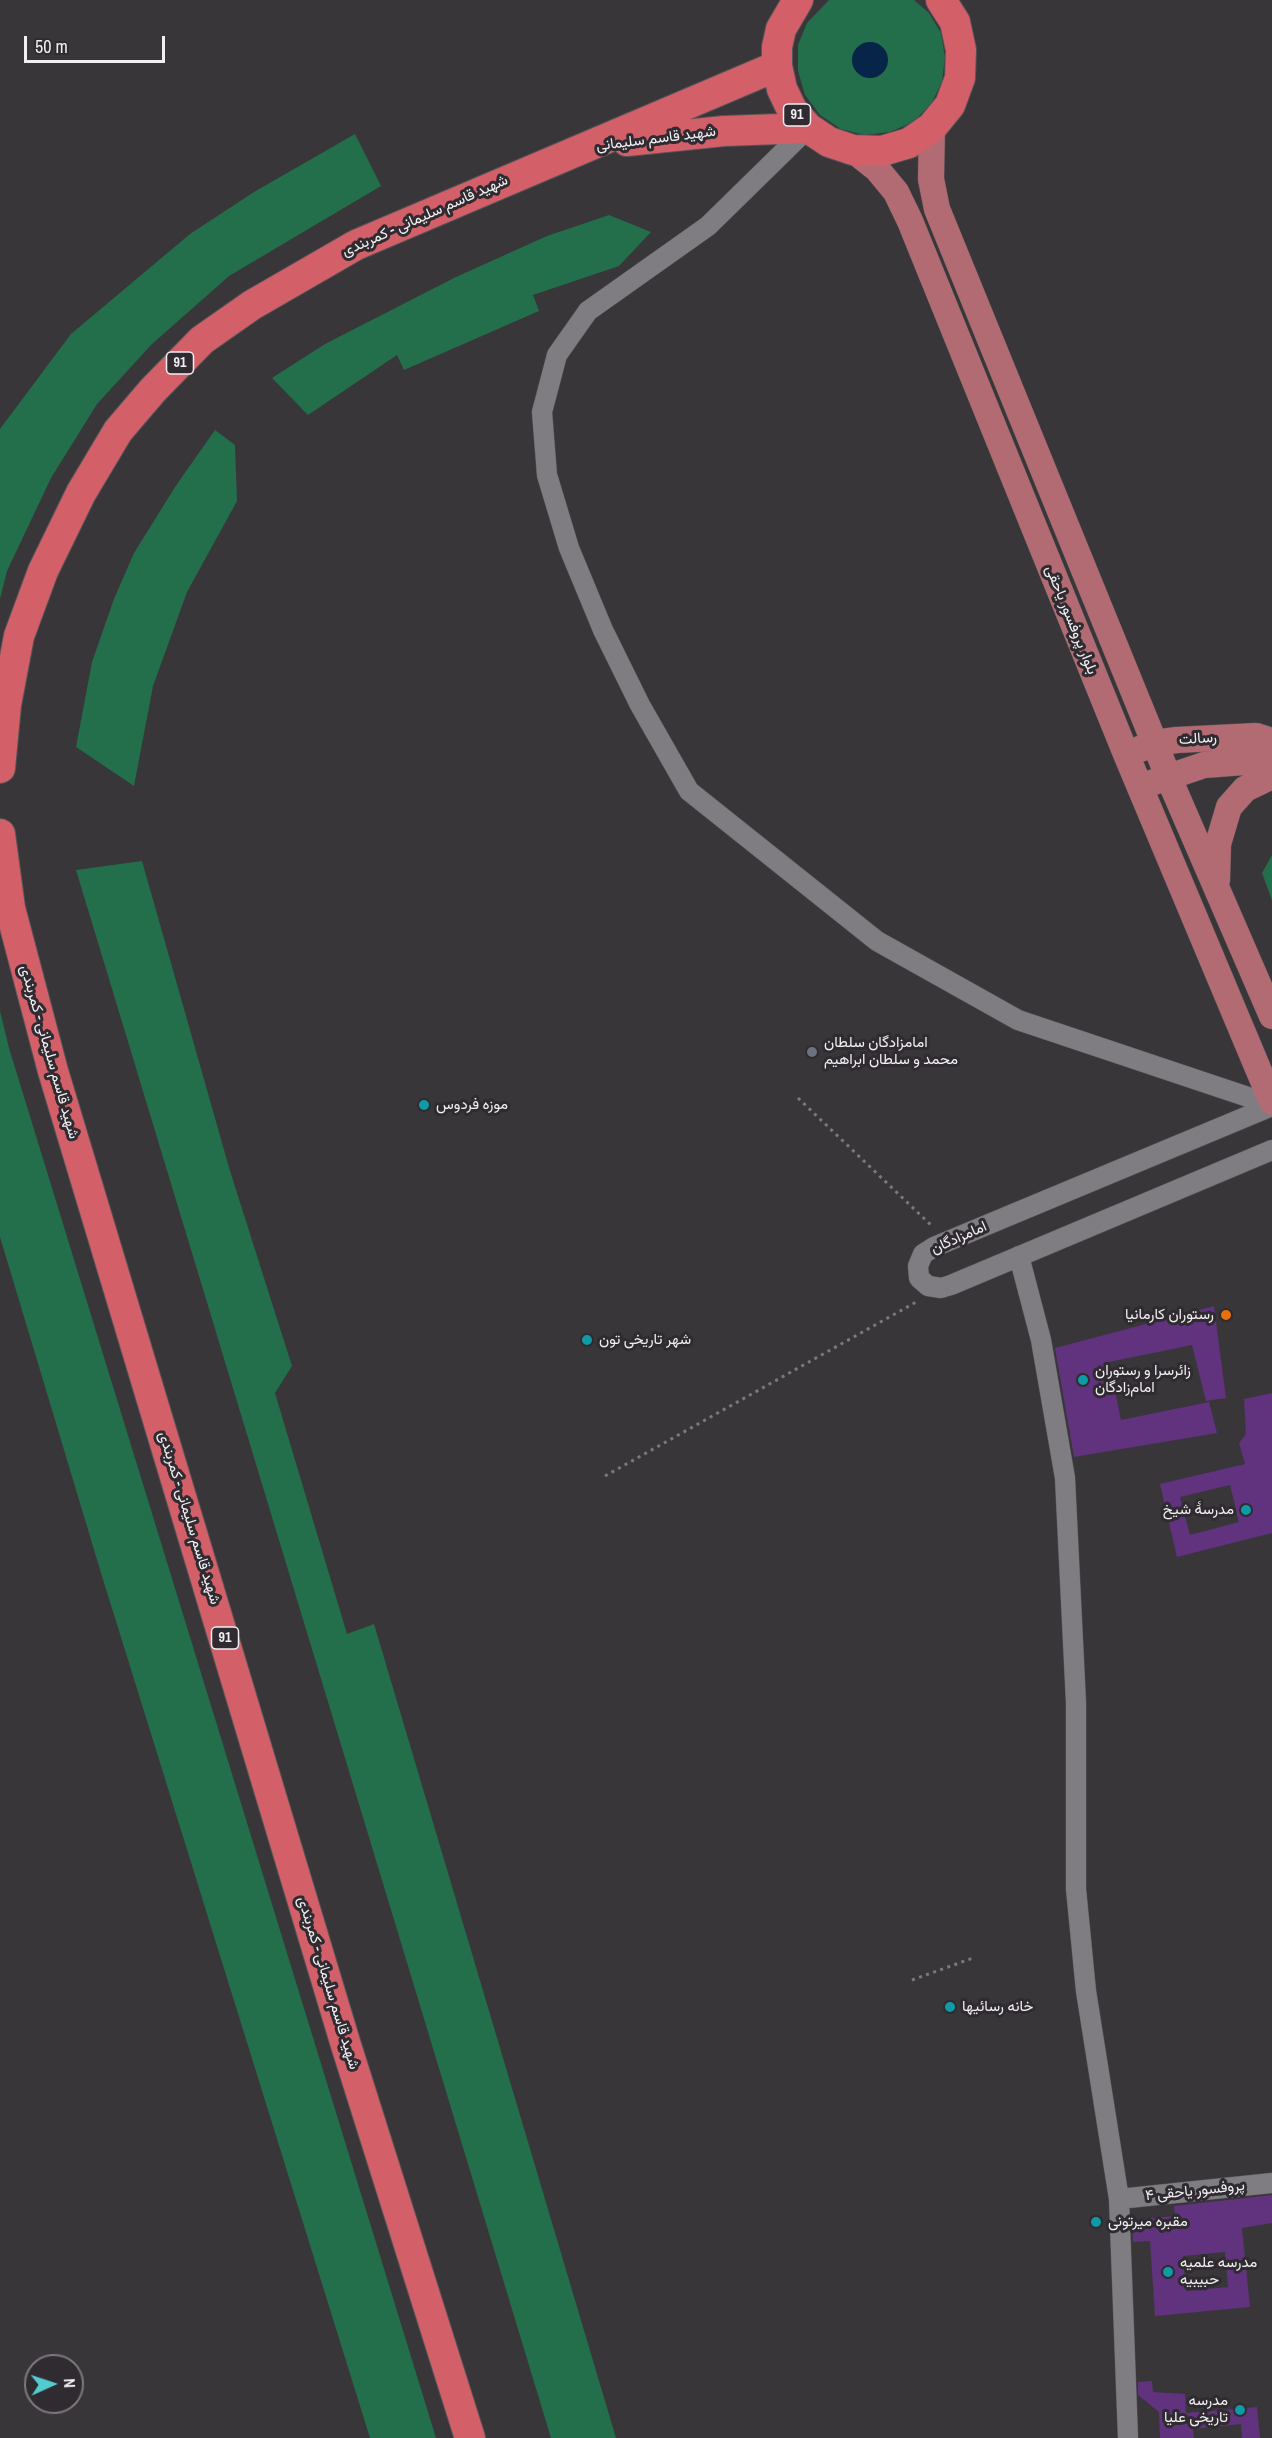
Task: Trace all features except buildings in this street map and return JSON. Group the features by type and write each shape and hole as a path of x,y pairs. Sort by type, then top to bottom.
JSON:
{"highway":[{"name":"91","path":"777,0 781,29 777,66 782,89 792,110 808,128 829,142 854,150 882,151 900,145 932,127 950,105 960,78 961,50 955,22 941,0"},
{"name":"91","path":"781,29 798,0"},
{"name":"شهید قاسم سلیمانی","path":"577,150 777,66"},
{"name":"شهید قاسم سلیمانی","path":"577,150 664,135 808,128"},
{"name":"شهید قاسم سلیمانی - کمربندی","path":"0,768 6,705 19,636 43,571 81,493 118,431 153,390 202,340 252,305 356,244 577,150"},
{"name":"شهید قاسم سلیمانی - کمربندی","path":"0,834 10,908 53,1071 345,2042 470,2438"}],"main road":[{"path":"932,127 931,179 937,209 1131,682 1166,741 1233,921"},
{"name":"بلوار پروفسور یاحقی","path":"854,150 877,168 896,192 910,221 1126,754 1272,1104"},
{"path":"1131,682 1153,711 1181,728 1264,739"},
{"name":"رسالت","path":"1126,754 1166,741 1264,739"},
{"name":"رسالت","path":"1140,788 1176,773 1215,764 1272,760"},
{"path":"1272,776 1245,789 1230,807 1218,844 1217,881 1272,1016"},
{"path":"1202,936 1233,921"}],"street":[{"path":"808,128 708,226 588,311 557,355 542,412 547,475 570,548 603,630 640,705 689,791 877,941 1018,1020 1272,1104"},
{"name":"امامزادگان","path":"942,1288 928,1286 919,1278 918,1266 923,1254 947,1241 1272,1104"},
{"path":"942,1288 1272,1150"},
{"path":"1019,1256 1041,1340 1065,1478 1076,1703 1076,1889 1086,1991 1119,2199 1128,2438"},
{"name":"پروفسور یاحقی ۴","path":"1119,2199 1272,2184"}],"path":[{"path":"798,1098 947,1241"},
{"path":"605,1476 942,1288"},
{"path":"912,1980 972,1958"}],"green space":[{"path":"829,0 914,0 929,13 941,33 945,57 942,82 931,104 913,122 890,132 865,135 841,129 820,115 805,95 798,71 798,45 807,23","holes":["862,45 888,60 884,71 869,78 854,53"]},
{"path":"355,134 381,186 229,276 152,344 97,404 51,478 7,571 0,599 0,429 71,334 190,234 254,192"},
{"path":"609,215 651,232 619,266 533,295 539,311 404,370 397,355 308,415 272,378 325,344 456,277 547,236"},
{"path":"215,430 235,445 237,501 187,592 153,686 134,786 76,747 92,662 114,599 134,553 175,487"},
{"path":"1272,855 1272,900 1262,873"},
{"path":"142,861 230,1171 292,1366 275,1393 347,1634 374,1624 616,2438 551,2438 76,870"},
{"path":"0,1011 9,1048 436,2438 370,2438 101,1573 0,1237"}],"water":[{"path":"870,42 882,48 888,60 882,72 870,78 858,72 852,60 858,48"}],"place":[{"name":"امامزادگان سلطان محمد و سلطان ابراهیم","path":"812,1052"},
{"name":"موزه فردوس","path":"424,1105"},
{"name":"رستوران کارمانیا","path":"1226,1315"},
{"name":"شهر تاریخی تون","path":"587,1340"},
{"name":"زائرسرا و رستوران امام‌زادگان","path":"1083,1380"},
{"name":"مدرسهٔ شیخ","path":"1246,1510"},
{"name":"خانه رسائیها","path":"950,2007"},
{"name":"مقبره میرتونی","path":"1096,2222"},
{"name":"مدرسه علمیه حبیبیه","path":"1168,2272"},
{"name":"مدرسه تاریخی علیا","path":"1240,2410"}]}
